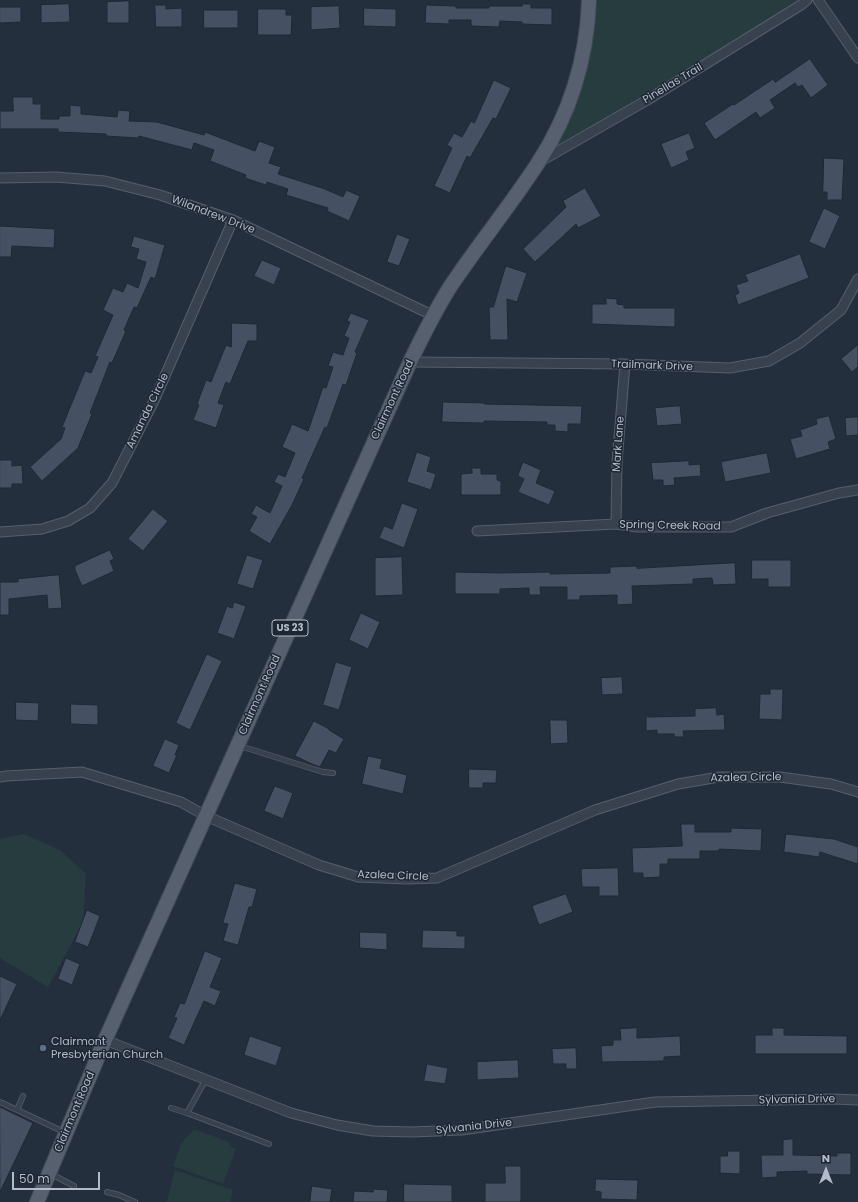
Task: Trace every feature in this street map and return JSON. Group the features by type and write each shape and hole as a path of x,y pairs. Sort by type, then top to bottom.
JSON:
{"main road":[{"name":"US 23","path":"538,163 564,114 575,86 586,40 588,0"},
{"name":"Clairmont Road","path":"37,1202 105,1040 410,362 451,287 538,163"}],"street":[{"name":"Pinellas Trail","path":"538,163 649,99 807,0"},
{"path":"818,0 858,58"},
{"name":"Wilandrew Drive","path":"0,178 56,177 105,181 160,195 233,220 434,316"},
{"name":"Amanda Circle","path":"0,532 42,529 68,521 90,508 112,483 154,401 233,220"},
{"name":"Trailmark Drive","path":"410,362 625,364 730,368 769,361 800,343 841,310 858,279"},
{"name":"Mark Lane","path":"616,524 617,462 625,364"},
{"name":"Spring Creek Road","path":"477,531 616,524 637,527 731,527 767,513 839,493 858,490"},
{"name":"Azalea Circle","path":"0,777 82,772 181,802 206,816 319,865 358,877 407,879 437,878 595,810 678,784 719,777 780,777 831,784 858,792"},
{"name":"Sylvania Drive","path":"105,1040 291,1113 336,1125 380,1132 462,1130 655,1102 833,1099 858,1100"}],"lane":[{"path":"238,745 323,772 333,773"},
{"path":"187,1113 206,1079"},
{"path":"17,1110 23,1096"},
{"path":"0,1102 66,1133"},
{"path":"171,1108 269,1144"},
{"path":"50,1174 74,1186"},
{"path":"106,1192 119,1195 135,1202"}],"green space":[{"path":"588,0 807,0 649,99 555,148 586,40"},
{"path":"24,834 60,850 86,874 83,922 48,987 0,958 0,839"},
{"path":"194,1129 229,1142 231,1147 236,1149 223,1184 173,1166 181,1144"},
{"path":"175,1170 233,1190 230,1202 167,1202"}],"building":[{"path":"129,1 129,23 107,23 107,2"},
{"path":"69,4 70,22 41,23 41,5"},
{"path":"522,4 531,4 531,8 552,8 552,25 522,24 522,22 500,21 499,27 471,26 471,20 449,20 449,24 425,23 426,5 456,6 456,8 489,8 489,6 522,6"},
{"path":"155,5 166,5 166,9 182,8 182,27 156,27"},
{"path":"339,6 340,28 311,30 311,7"},
{"path":"0,7 21,7 21,22 0,23"},
{"path":"364,8 396,9 396,27 364,26"},
{"path":"258,9 286,9 286,15 292,15 291,35 258,35"},
{"path":"204,10 238,10 238,28 204,28"},
{"path":"810,59 828,85 811,98 802,85 798,87 795,83 770,100 775,108 760,118 756,112 715,140 704,123 773,79 775,82"},
{"path":"494,80 511,88 496,119 493,118 470,158 467,156 450,193 434,186 452,148 447,145 454,133 462,137 471,121 474,123"},
{"path":"13,97 33,97 33,104 41,104 41,119 59,119 59,116 70,116 70,105 81,106 81,114 117,117 118,110 130,111 129,121 157,122 204,135 205,132 255,151 259,141 275,147 269,163 281,167 278,174 325,189 343,197 346,190 360,196 349,221 327,211 328,208 286,195 288,189 267,182 266,185 245,178 246,175 210,161 214,150 194,143 192,150 139,136 139,138 106,136 106,134 58,132 58,129 0,129 0,111 13,111"},
{"path":"689,133 695,148 686,152 689,160 671,168 661,144"},
{"path":"824,158 844,159 842,200 827,200 827,192 823,192"},
{"path":"585,188 601,216 578,228 576,224 535,262 523,249 566,207 563,201"},
{"path":"824,208 840,216 825,249 809,242"},
{"path":"0,226 55,229 54,248 12,246 11,257 0,257"},
{"path":"397,234 410,239 399,266 387,262"},
{"path":"134,236 165,245 155,279 151,277 137,308 134,307 124,330 126,331 112,363 110,362 90,413 92,414 78,448 42,481 30,467 61,439 65,428 62,427 85,371 91,373 98,357 95,356 113,315 103,310 113,288 123,292 127,283 138,288 146,262 136,259 139,249 131,247"},
{"path":"800,254 809,278 738,305 735,295 739,293 736,285 748,281 745,275"},
{"path":"262,260 281,268 274,285 254,276"},
{"path":"506,266 527,273 517,302 507,299 508,340 490,340 489,307 493,307"},
{"path":"606,298 617,299 617,304 624,305 624,308 675,308 675,327 592,324 592,304 606,304"},
{"path":"351,313 369,320 355,352 357,353 346,385 343,384 327,428 325,427 302,478 304,479 292,505 270,544 249,531 257,517 251,514 256,505 270,513 282,486 274,482 278,474 285,477 295,453 282,447 292,424 308,431 323,387 326,388 333,367 328,366 333,352 343,355 349,338 344,336 350,322 347,321"},
{"path":"232,323 257,324 257,341 248,341 230,384 226,382 218,403 224,405 216,428 193,420 206,380 211,382 226,345 231,347"},
{"path":"858,345 858,367 852,372 841,359"},
{"path":"443,402 582,406 581,424 568,424 568,432 555,431 555,425 547,425 547,422 442,422"},
{"path":"680,406 682,424 657,426 655,408"},
{"path":"829,416 836,439 828,442 830,449 796,459 790,439 802,436 800,430 817,424 816,419"},
{"path":"858,417 858,435 846,436 845,418"},
{"path":"417,452 431,457 427,471 436,474 431,490 407,482"},
{"path":"767,453 771,473 725,482 721,462"},
{"path":"0,460 12,460 12,466 22,465 23,484 12,484 12,488 0,488"},
{"path":"689,461 689,465 700,464 701,476 674,478 675,485 663,486 663,480 653,480 651,463"},
{"path":"523,462 541,470 536,483 555,491 549,505 518,492 524,479 518,476"},
{"path":"472,468 481,468 481,474 497,474 497,480 501,481 501,495 461,495 461,474 472,473"},
{"path":"402,503 418,509 404,548 379,538 384,526 392,529"},
{"path":"153,509 168,521 143,551 128,539"},
{"path":"110,550 114,559 110,561 114,571 82,586 75,570 75,566"},
{"path":"247,555 263,560 253,589 237,584"},
{"path":"402,557 403,595 375,596 375,558"},
{"path":"752,560 791,560 791,587 768,587 768,579 752,579"},
{"path":"735,563 736,584 713,585 712,578 693,579 693,584 632,586 633,604 617,605 617,595 580,596 580,600 567,600 567,587 540,587 541,595 529,595 529,588 500,589 500,594 455,594 455,572 550,572 550,574 610,573 610,567 637,566 637,568"},
{"path":"59,575 62,608 48,609 47,595 9,599 9,615 0,615 0,582 18,582 18,579"},
{"path":"234,602 246,606 234,639 217,633 227,606 232,608"},
{"path":"361,613 380,622 368,649 349,640"},
{"path":"207,654 222,661 190,730 176,723"},
{"path":"336,662 352,667 339,710 323,705"},
{"path":"622,677 623,694 602,695 601,678"},
{"path":"770,689 783,689 782,720 759,719 760,694 770,694"},
{"path":"16,702 39,703 38,721 16,720"},
{"path":"71,704 98,705 98,725 71,724"},
{"path":"716,708 717,715 724,714 725,730 683,731 684,737 674,737 674,734 657,734 657,730 646,731 646,717 695,716 695,709"},
{"path":"550,720 567,720 568,743 551,744"},
{"path":"314,721 344,739 336,753 329,750 320,767 295,756"},
{"path":"165,739 179,745 175,755 177,755 169,773 153,766"},
{"path":"368,756 382,759 380,768 407,775 403,794 362,784"},
{"path":"469,769 497,770 496,783 483,783 483,788 469,788"},
{"path":"275,786 293,793 283,819 264,811"},
{"path":"681,824 695,824 695,832 731,832 731,828 762,829 761,851 719,849 719,851 700,851 700,859 668,859 668,864 660,864 660,877 643,878 643,873 633,873 632,848 682,846"},
{"path":"786,834 834,839 858,847 858,864 820,852 819,857 784,852"},
{"path":"618,868 619,896 599,896 599,887 582,887 581,869"},
{"path":"235,883 257,889 252,907 249,907 238,945 223,941 228,924 223,923"},
{"path":"566,894 573,912 539,925 532,906"},
{"path":"87,910 100,916 88,947 75,942"},
{"path":"423,930 457,931 457,936 465,936 465,949 422,948"},
{"path":"360,932 387,933 387,950 360,948"},
{"path":"205,951 222,958 210,987 221,991 215,1006 204,1001 184,1045 168,1038 177,1018 174,1017 180,1003 184,1004"},
{"path":"66,958 80,964 72,985 58,979"},
{"path":"0,976 17,984 0,1020"},
{"path":"637,1028 637,1038 680,1036 681,1056 664,1057 664,1061 602,1062 601,1046 613,1045 613,1040 621,1040 620,1029"},
{"path":"772,1028 784,1028 784,1035 847,1036 847,1054 755,1054 755,1035 772,1035"},
{"path":"250,1036 282,1047 276,1066 244,1055"},
{"path":"576,1048 577,1069 566,1069 566,1064 553,1064 552,1049"},
{"path":"518,1060 519,1078 477,1080 477,1062"},
{"path":"427,1064 448,1068 445,1084 424,1081"},
{"path":"0,1107 33,1123 0,1192"},
{"path":"793,1139 793,1155 837,1156 837,1153 851,1153 851,1175 807,1174 807,1171 777,1172 777,1177 762,1178 761,1155 783,1155 783,1140"},
{"path":"728,1151 740,1151 740,1174 720,1173 720,1156 727,1156"},
{"path":"505,1166 521,1166 521,1202 485,1202 485,1183 505,1183"},
{"path":"596,1179 638,1180 637,1200 601,1199 601,1192 595,1191"},
{"path":"404,1184 452,1185 452,1202 404,1202"},
{"path":"312,1186 332,1189 330,1202 310,1202"},
{"path":"373,1189 388,1190 387,1202 353,1202 354,1191 373,1192"}],"place":[{"name":"Clairmont Presbyterian Church","path":"43,1048"}]}
